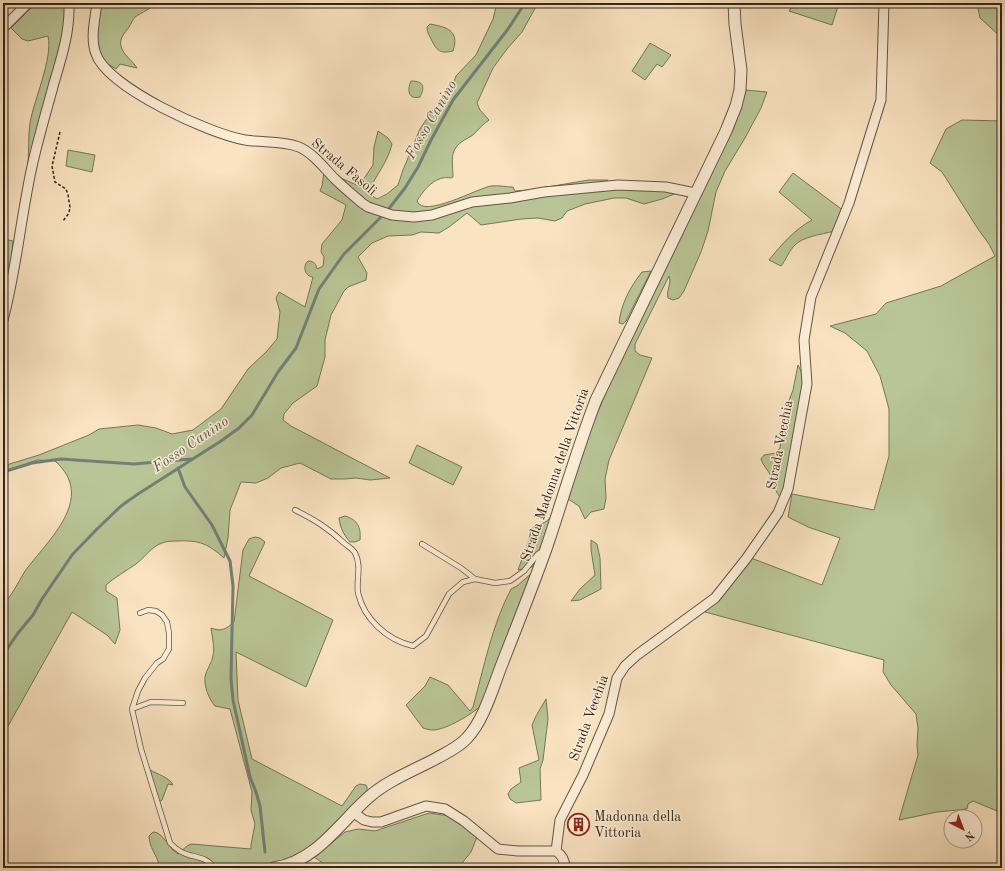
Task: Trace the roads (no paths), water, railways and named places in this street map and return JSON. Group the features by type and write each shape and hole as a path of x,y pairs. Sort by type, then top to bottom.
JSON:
{"street":[{"path":"3,28 28,3"},
{"path":"3,320 33,161 64,52 69,18 69,3"},
{"name":"Strada Fasoli","path":"97,3 94,44 96,54 106,70 115,77 145,97 190,121 214,131 246,140 288,144 306,151 362,203 368,208 379,212 403,217 423,217 438,214 472,202 510,198 544,192 618,185 666,187 695,193"},
{"name":"Strada Madonna della Vittoria","path":"274,868 284,867 296,862 310,853 379,789 460,744 472,732 477,724 492,690 545,550 582,436 596,400 726,131 736,106 740,90 741,70 734,3"},
{"name":"Strada Vecchia","path":"556,850 560,820 583,776 609,714 617,678 637,655 715,598 746,559 778,513 788,489 807,384 804,340 811,297 849,203 882,100 884,3"},
{"path":"354,813 364,820 381,822 426,806 445,810 464,821 498,849 518,851 556,850 562,855 565,868"}],"lane":[{"path":"295,510 315,520 354,552 358,560 358,592 364,610 381,630 404,644 413,646 426,636 449,594 463,582 475,579 495,583 510,581 524,570 538,554 545,550"},
{"path":"422,544 461,568 475,579"},
{"path":"140,613 148,610 156,610 167,622 169,633 169,649 163,659 157,663 145,678 138,691 132,709 141,748 170,843 176,850 203,859 215,868"},
{"path":"132,709 152,702 183,703"}],"waterway":[{"name":"Fosso Canino","path":"387,211 405,188 418,167 453,100 508,29 525,3"},
{"name":"Fosso Canino","path":"3,655 33,615 72,555 96,530 121,506 221,441 239,428 252,415 278,372 296,348 319,289 344,254 382,216"},
{"path":"3,472 32,463 61,459 134,464 191,459"},
{"path":"178,468 185,487 212,525 230,561 233,586 231,679 233,700 250,777 260,806 265,852"}],"place":[{"name":"Madonna della Vittoria","path":"579,825"}]}
